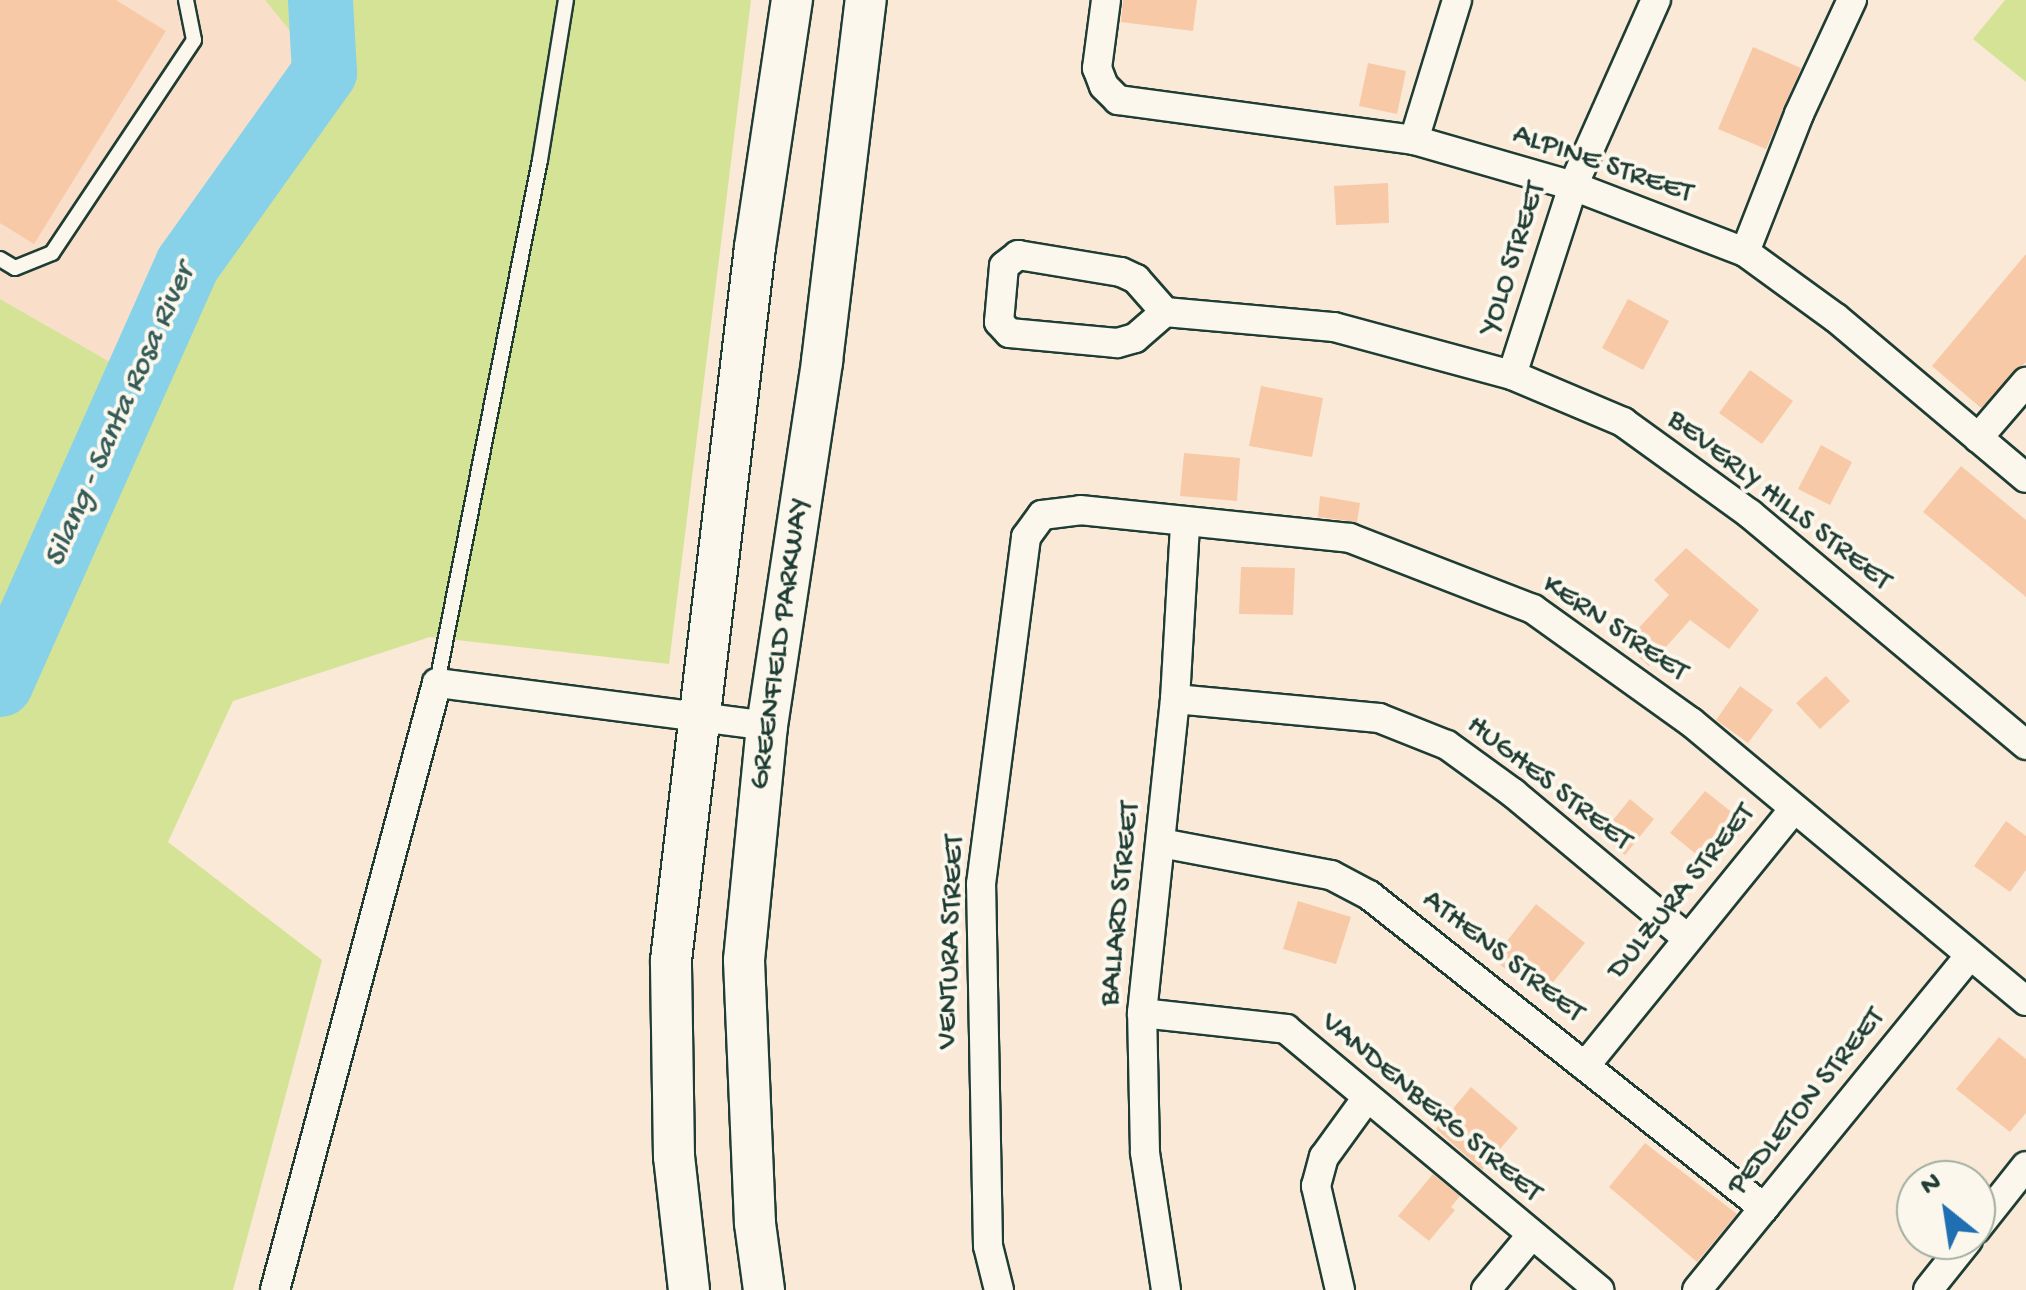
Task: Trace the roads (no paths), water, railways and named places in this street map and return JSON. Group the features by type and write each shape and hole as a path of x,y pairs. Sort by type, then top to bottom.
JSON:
{"main road":[{"path":"688,1290 674,1157 670,960 755,247 792,0"},
{"name":"GREENFIELD PARKWAY","path":"764,1290 755,1223 744,960 767,726 822,362 866,0"}],"street":[{"name":"ALPINE STREET","path":"1106,0 1097,68 1104,86 1118,100 1414,140 1573,186 1745,252 1836,318 2026,478"},
{"path":"1414,140 1457,0"},
{"name":"YOLO STREET","path":"1512,375 1573,186 1656,0"},
{"path":"1745,252 1799,114 1852,0"},
{"path":"1018,255 1121,272 1136,280 1165,312 1135,338 1117,343 1009,333 998,322 1004,266 1018,255"},
{"name":"BEVERLY HILLS STREET","path":"1165,312 1334,328 1512,375 1623,422 1750,514 2026,744"},
{"path":"1978,438 2026,382"},
{"name":"KERN STREET","path":"1026,537 1042,515 1080,510 1185,524 1350,538 1532,609 1692,722 2026,1001"},
{"name":"BALLARD STREET","path":"1166,1290 1144,1152 1142,1013 1175,699 1185,524"},
{"name":"VENTURA STREET","path":"999,1290 988,1246 981,884 1026,537"},
{"path":"276,1290 437,682 767,726"},
{"name":"HUGHES STREET","path":"1175,699 1379,718 1447,746 1514,793 1686,937"},
{"name":"DULZURA STREET","path":"1586,1066 1686,937 1794,809"},
{"name":"ATHENS STREET","path":"1161,843 1331,876 1369,894 1764,1208"},
{"name":"PEDLETON STREET","path":"1697,1290 1969,956"},
{"name":"VANDENBERG STREET","path":"1142,1013 1286,1029 1530,1237 1599,1290"},
{"path":"1340,1290 1316,1186 1324,1157 1366,1099"},
{"path":"1996,1204 2026,1166"},
{"path":"1486,1290 1530,1237"},
{"path":"1928,1290 1952,1260"}],"lane":[{"path":"0,259 15,268 52,253 194,40 186,0"},
{"path":"437,682 540,160 566,0"}],"waterway":[{"name":"Silang - Santa Rosa River","path":"0,684 187,264 324,72 320,0"}]}
